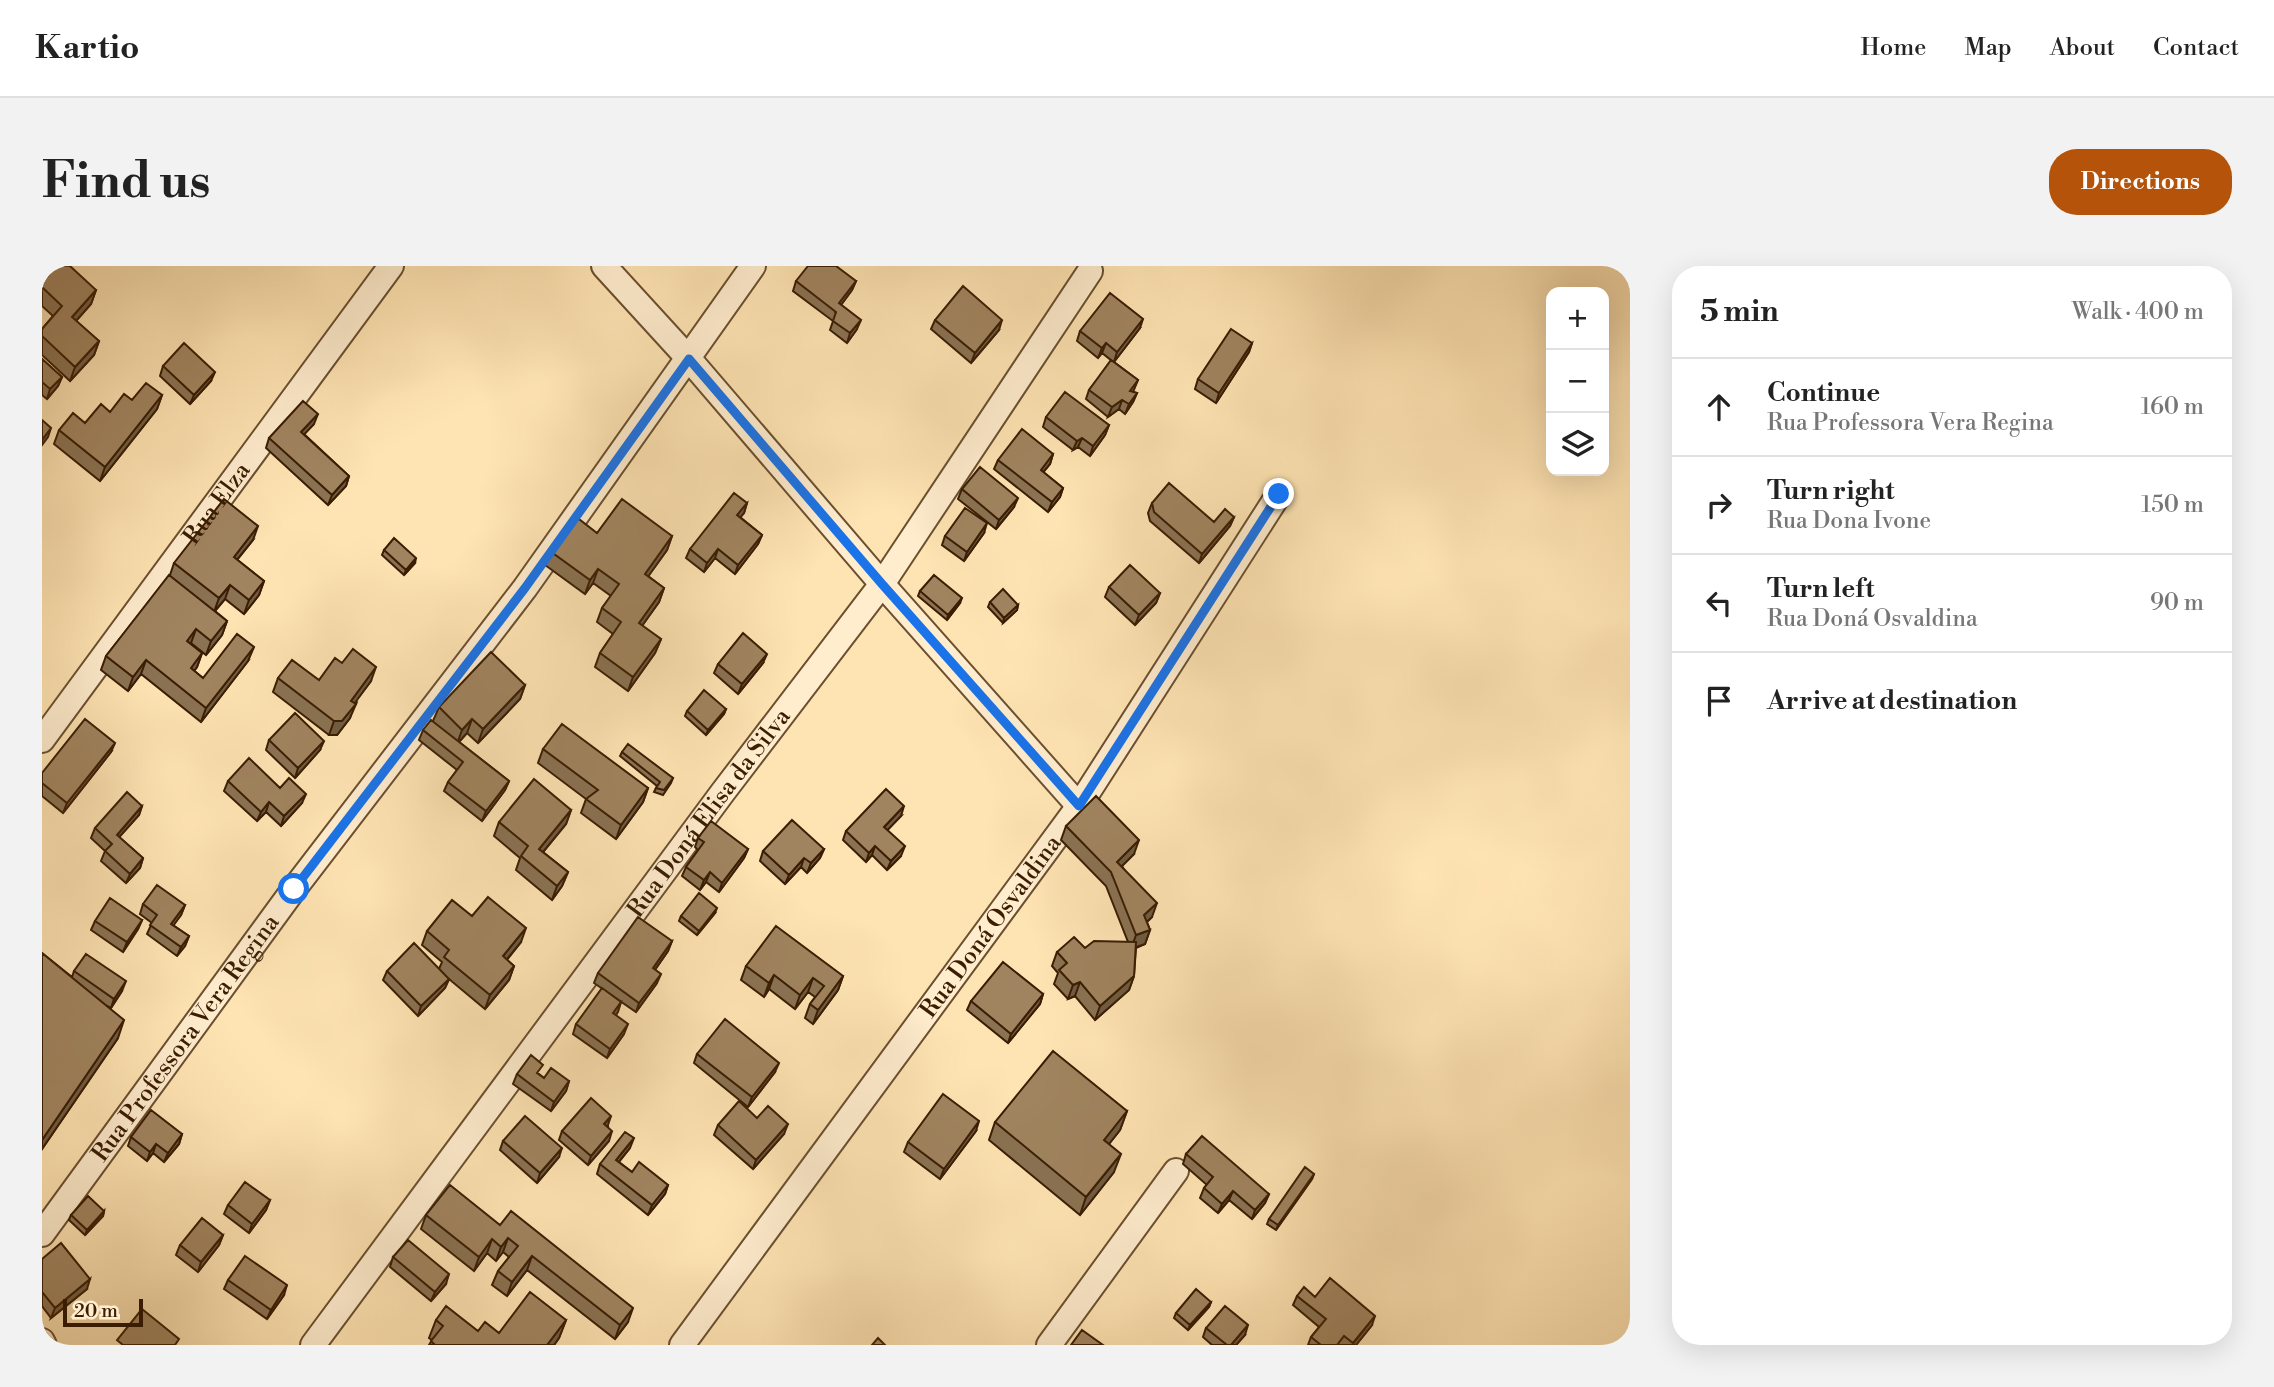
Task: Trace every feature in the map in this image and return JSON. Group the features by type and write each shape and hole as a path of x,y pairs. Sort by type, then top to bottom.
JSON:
{"street":[{"name":"Rua Elza","path":"42,740 391,266"},
{"path":"604,266 689,359 882,584 1079,806"},
{"name":"Rua Professora Vera Regina","path":"42,1234 294,889 525,588 753,266"},
{"name":"Rua Doná Elisa da Silva","path":"313,1345 723,792 882,584 1090,271"},
{"name":"Rua Doná Osvaldina","path":"682,1345 1079,806 1279,494"},
{"path":"1049,1345 1176,1171"}],"building":[{"path":"50,266 70,266 96,290 72,317 99,341 75,367 42,336 42,329 62,306 42,287 42,274"},
{"path":"808,266 836,266 856,281 839,303 861,320 850,333 833,321 836,312 796,281"},
{"path":"963,286 1002,320 975,353 935,320"},
{"path":"1110,293 1143,319 1117,352 1106,343 1102,348 1080,331"},
{"path":"1231,329 1252,343 1219,393 1198,379"},
{"path":"184,343 215,372 194,395 163,366"},
{"path":"42,359 62,377 50,389 42,382"},
{"path":"1111,360 1138,380 1130,391 1137,393 1129,404 1122,400 1112,407 1089,390"},
{"path":"146,383 162,395 105,467 59,430 73,413 85,423 101,404 110,412 124,394 132,400"},
{"path":"1065,392 1109,425 1093,446 1082,438 1077,441 1046,417"},
{"path":"303,401 318,414 301,432 349,476 332,495 269,438"},
{"path":"42,420 51,428 42,440"},
{"path":"1022,429 1053,454 1041,470 1063,488 1052,502 998,460"},
{"path":"980,467 1018,498 999,520 962,489"},
{"path":"1169,483 1214,522 1225,509 1234,517 1202,554 1154,512 1152,503"},
{"path":"734,493 747,503 737,515 762,535 738,565 718,549 707,563 690,549"},
{"path":"224,499 258,526 234,557 264,581 249,600 230,585 219,598 174,563"},
{"path":"622,499 672,536 645,574 664,588 639,623 661,639 633,677 600,653 621,622 602,608 619,584 598,569 590,580 550,551 575,516 597,533"},
{"path":"965,508 987,523 967,552 945,536"},
{"path":"394,538 416,558 406,570 384,550"},
{"path":"1130,565 1160,593 1139,615 1109,587"},
{"path":"169,575 227,621 211,641 196,629 187,641 202,653 191,668 203,678 237,634 254,647 206,708 146,660 133,677 106,656"},
{"path":"934,575 962,598 948,615 920,591"},
{"path":"1003,589 1018,605 1004,618 990,602"},
{"path":"743,633 767,654 742,684 718,664"},
{"path":"353,649 376,667 351,701 356,704 342,721 334,721 278,678 292,660 319,680 335,658 342,663"},
{"path":"491,652 525,685 483,729 472,719 462,730 439,707"},
{"path":"704,690 726,709 708,730 687,711"},
{"path":"295,713 324,741 298,768 269,740"},
{"path":"85,719 115,743 67,803 42,783 42,773"},
{"path":"431,720 509,781 486,811 448,782 463,762 423,730"},
{"path":"562,724 648,788 621,825 586,799 598,790 543,749"},
{"path":"628,744 673,778 664,790 656,788 660,782 622,752"},
{"path":"249,758 280,788 289,778 306,794 284,816 269,802 261,812 228,781"},
{"path":"534,779 571,810 539,849 568,872 557,886 521,856 528,846 499,822"},
{"path":"886,789 904,806 884,827 905,846 891,861 875,846 869,853 846,831"},
{"path":"127,792 142,806 117,835 143,858 130,874 105,851 112,844 95,828"},
{"path":"1096,796 1139,840 1117,862 1157,903 1144,915 1150,930 1136,935 1111,872 1066,826"},
{"path":"792,820 824,849 811,863 804,858 789,875 763,851"},
{"path":"711,821 748,849 722,883 710,872 704,880 686,867 704,842 698,838"},
{"path":"157,885 185,905 171,924 189,936 181,947 150,925 157,915 143,904"},
{"path":"699,893 717,908 699,931 681,916"},
{"path":"488,897 526,928 503,956 514,966 490,995 444,957 449,950 427,931 452,900 472,916"},
{"path":"110,898 142,920 127,942 95,921"},
{"path":"638,917 672,941 653,968 661,974 639,1003 598,973"},
{"path":"776,926 843,976 818,1010 810,1004 824,986 813,978 800,995 774,975 769,983 746,966"},
{"path":"1074,937 1085,948 1094,941 1136,942 1134,976 1100,1006 1080,982 1073,985 1059,970 1067,963 1057,952"},
{"path":"414,943 449,979 421,1006 387,971"},
{"path":"42,953 124,1020 42,1140"},
{"path":"86,954 126,981 114,999 74,971"},
{"path":"1003,962 1043,994 1011,1034 971,1001"},
{"path":"602,988 621,1002 613,1013 628,1024 610,1049 576,1024"},
{"path":"725,1019 779,1063 752,1097 697,1054"},
{"path":"1053,1051 1127,1111 1104,1140 1121,1154 1086,1197 995,1122"},
{"path":"531,1055 543,1065 537,1073 544,1078 551,1068 569,1081 554,1102 517,1074"},
{"path":"943,1094 979,1121 944,1169 908,1142"},
{"path":"591,1098 611,1116 604,1124 612,1131 591,1156 562,1131"},
{"path":"739,1101 757,1118 768,1106 788,1124 756,1160 718,1125"},
{"path":"151,1110 182,1134 168,1153 156,1144 150,1152 131,1137"},
{"path":"525,1116 562,1148 540,1173 503,1141"},
{"path":"625,1132 634,1138 616,1160 632,1172 639,1162 668,1185 652,1205 600,1164"},
{"path":"1202,1136 1269,1194 1255,1210 1233,1191 1222,1204 1204,1188 1213,1177 1186,1154"},
{"path":"1305,1167 1314,1174 1278,1225 1269,1219"},
{"path":"245,1182 270,1200 252,1224 228,1205"},
{"path":"450,1185 500,1225 511,1211 633,1308 620,1325 532,1256 512,1282 498,1271 518,1246 508,1238 501,1247 492,1239 479,1257 426,1215"},
{"path":"88,1196 104,1211 87,1230 71,1215"},
{"path":"202,1218 223,1235 201,1262 180,1245"},
{"path":"408,1240 449,1274 435,1292 393,1257"},
{"path":"61,1243 90,1279 55,1308 42,1292 42,1259"},
{"path":"245,1256 287,1285 271,1310 228,1280"},
{"path":"1330,1278 1375,1316 1353,1343 1344,1336 1337,1345 1321,1345 1311,1337 1326,1319 1297,1296 1304,1287 1315,1297"},
{"path":"1196,1289 1211,1302 1190,1325 1176,1313"},
{"path":"530,1292 566,1320 547,1345 435,1345 431,1341 443,1326 436,1320 446,1306 478,1331 485,1322 499,1333"},
{"path":"1225,1306 1248,1325 1231,1345 1227,1345 1206,1328"},
{"path":"142,1309 179,1339 175,1345 123,1345 117,1340"},
{"path":"1082,1330 1103,1345 1071,1345"},
{"path":"878,1338 885,1345 872,1345"}],"route":[{"path":"294,889 525,588 689,359 882,584 1079,806 1279,494"}]}
